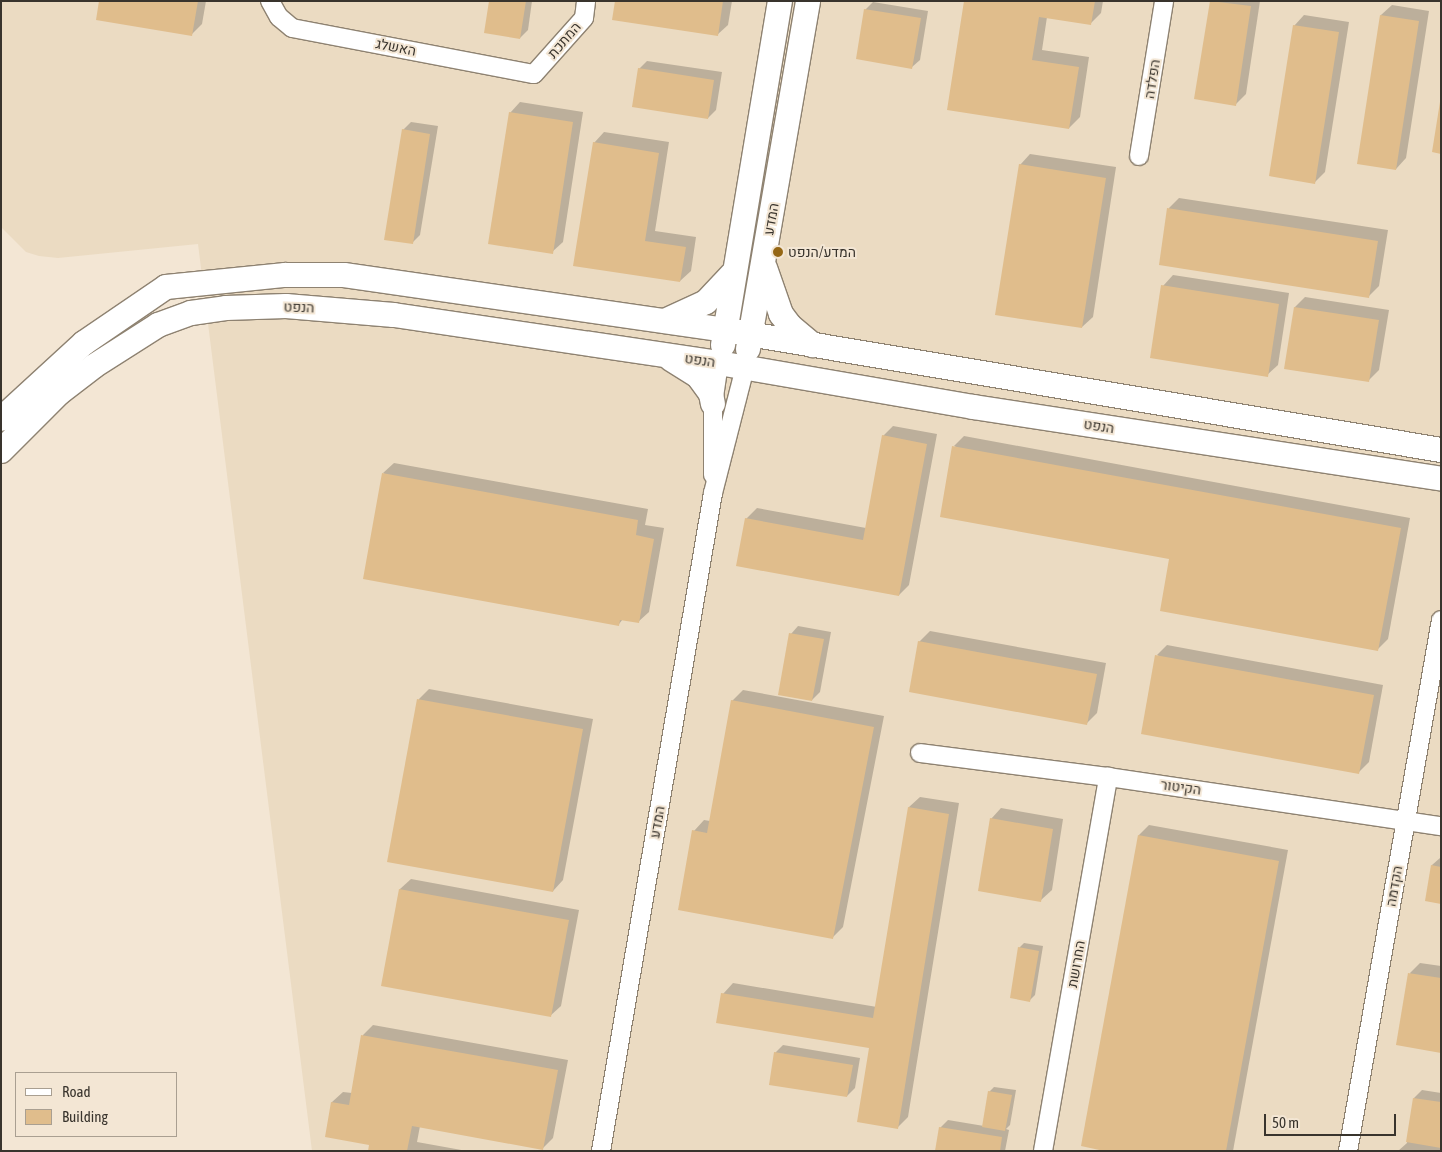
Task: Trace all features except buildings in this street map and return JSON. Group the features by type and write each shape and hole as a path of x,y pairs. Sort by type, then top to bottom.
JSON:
{"street":[{"name":"האשלג","path":"270,1 279,17 292,28 534,74"},
{"name":"המתכת","path":"534,74 584,18 586,1"},
{"name":"המדע","path":"714,493 713,404 780,1"},
{"name":"המדע","path":"602,1151 714,493 745,367 808,1"},
{"name":"הפלדה","path":"1139,156 1164,1"},
{"path":"764,262 769,286 781,314 790,326 815,346"},
{"path":"665,321 706,302 735,271"},
{"path":"1,419 84,343 166,287 285,275 344,275 751,334 1441,450"},
{"name":"הנפט","path":"1,451 24,425 94,366 158,325 200,312 286,306 341,309 719,363 974,407 1441,480"},
{"path":"662,355 698,376 711,394 713,404"},
{"name":"הקדמה","path":"1348,1151 1441,620"},
{"name":"הקיטור","path":"920,754 1108,777 1441,826"},
{"name":"החרושת","path":"1044,1151 1108,777"}],"shaded area":[{"path":"1,1 1441,1 1441,1151 312,1151 198,244 58,258 39,256 26,252 1,227"}],"place":[{"name":"המדע/הנפט","path":"778,252"}]}
